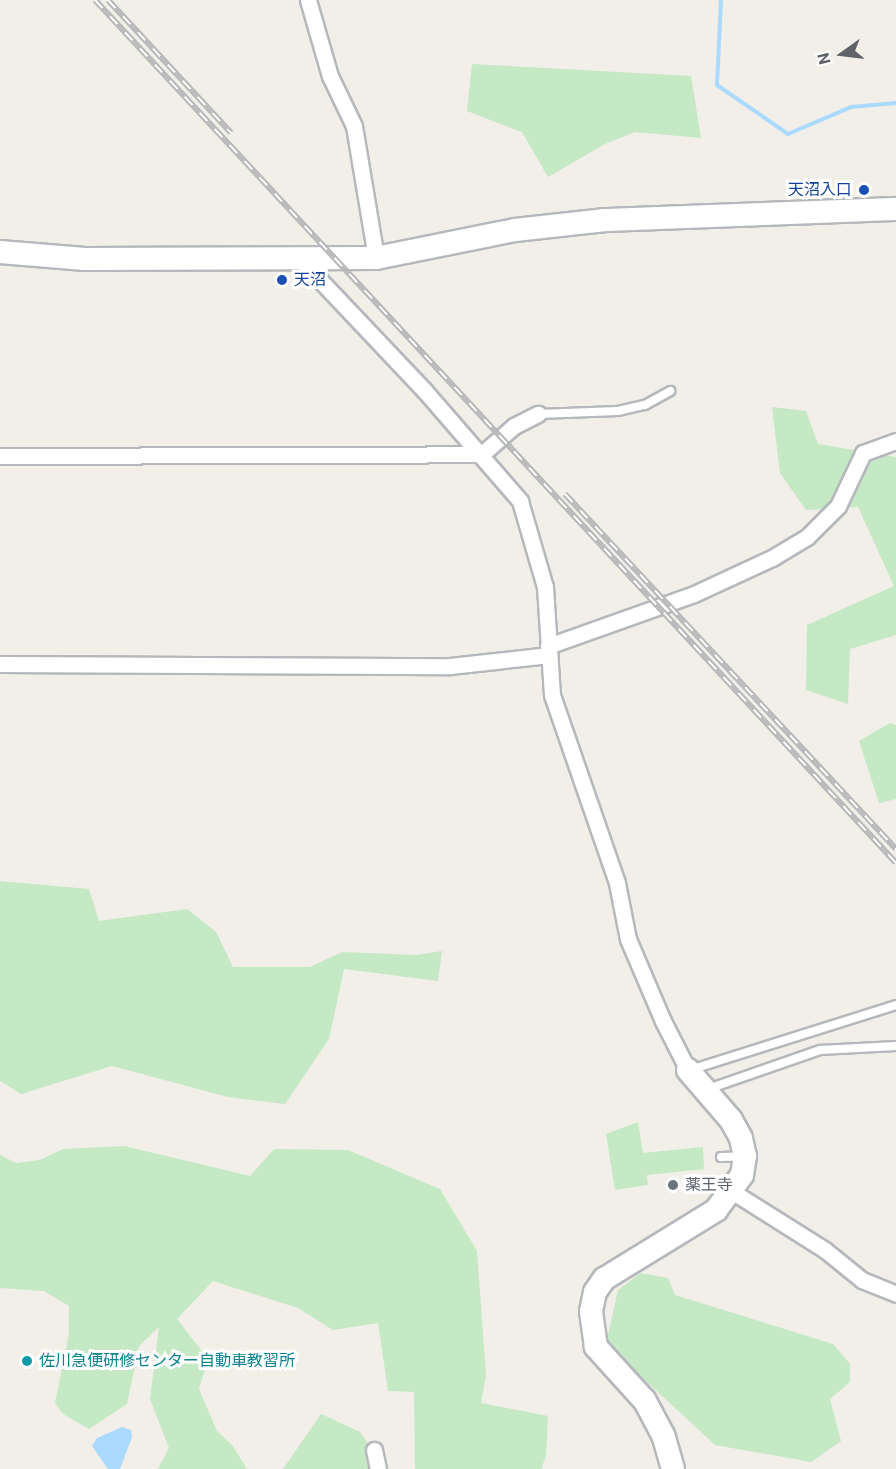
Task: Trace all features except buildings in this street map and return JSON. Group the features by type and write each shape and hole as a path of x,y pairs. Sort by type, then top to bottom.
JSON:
{"street":[{"path":"308,0 330,76 354,126 376,258"},
{"path":"0,252 85,259 376,258 515,230 605,219 896,209"},
{"path":"301,260 482,454 520,501 545,587 552,695 617,883 628,939 663,1022 688,1070 731,1119 741,1138 745,1156 742,1176 733,1192 716,1210 624,1265 604,1279 595,1292 591,1328 596,1347 644,1400 663,1435 673,1469"},
{"path":"0,456 482,454 514,426 538,414"},
{"path":"0,664 450,666 548,650 694,594 772,558 807,537 838,506 863,453 896,441"},
{"path":"733,1192 825,1250 869,1284 896,1294"},
{"path":"374,1450 378,1469"}],"lane":[{"path":"538,414 618,411 645,405 670,391"},
{"path":"688,1070 896,1005"},
{"path":"707,1089 820,1050 896,1046"},
{"path":"721,1157 745,1156"}],"green space":[{"path":"472,64 691,76 701,138 635,132 605,144 548,177 522,132 467,111"},
{"path":"772,407 806,411 818,444 896,457 896,635 850,649 848,704 806,690 807,625 894,586 858,507 806,510 780,473"},
{"path":"890,723 896,725 896,799 879,803 859,741"},
{"path":"0,881 89,889 99,921 187,909 216,932 233,967 310,967 342,952 416,955 442,951 438,981 344,969 329,1039 285,1104 228,1097 112,1066 21,1094 0,1081"},
{"path":"638,1122 643,1153 703,1147 704,1169 647,1175 648,1185 615,1190 606,1134"},
{"path":"124,1146 250,1176 274,1149 348,1150 440,1189 477,1251 486,1375 481,1403 548,1416 546,1456 541,1469 415,1469 414,1392 388,1391 378,1323 333,1330 298,1308 213,1281 177,1319 208,1359 199,1389 217,1431 232,1445 247,1469 158,1469 169,1448 150,1399 159,1327 139,1346 127,1404 89,1429 63,1414 55,1403 69,1334 69,1306 44,1291 0,1288 0,1155 16,1163 40,1160 63,1149"},
{"path":"641,1273 668,1278 675,1295 833,1344 850,1364 850,1382 830,1399 841,1441 811,1462 715,1445 606,1344 618,1290"},
{"path":"321,1414 360,1432 386,1469 283,1469"}],"water":[{"path":"122,1427 131,1430 132,1437 120,1469 108,1469 92,1446 97,1438"}],"waterway":[{"path":"721,0 717,85 788,134 851,107 896,103"}],"railway":[{"path":"95,0 896,863"},
{"path":"108,0 231,133"},
{"path":"565,494 896,849"}],"place":[{"name":"天沼入口","path":"864,190"},
{"name":"天沼","path":"282,280"},
{"name":"薬王寺","path":"673,1185"},
{"name":"佐川急便研修センター自動車教習所","path":"27,1361"}]}
